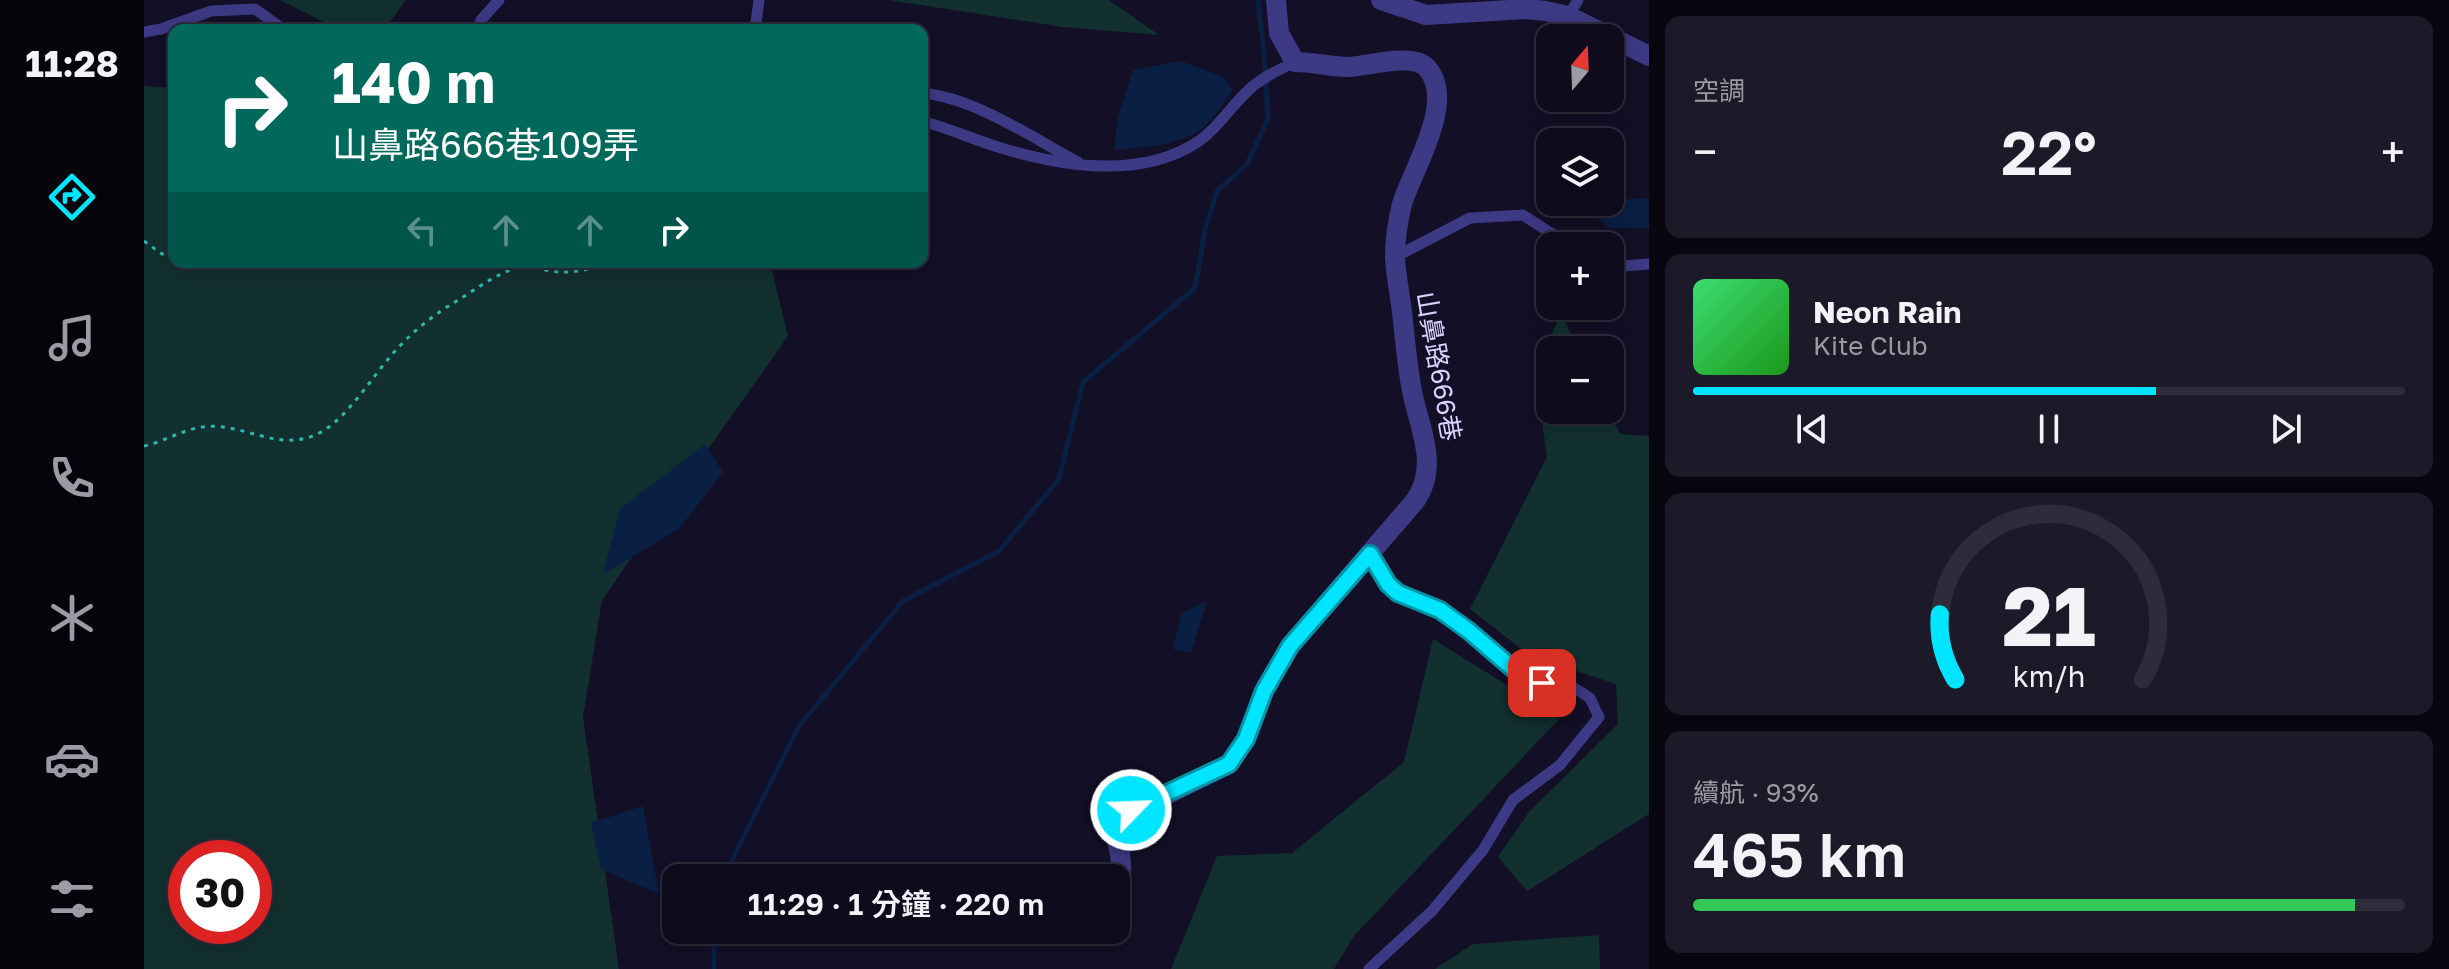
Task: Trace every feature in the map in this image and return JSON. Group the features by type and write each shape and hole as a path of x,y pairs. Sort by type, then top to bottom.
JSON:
{"street":[{"path":"1276,0 1279,33 1295,62"},
{"path":"1381,0 1426,15 1573,8 1649,56"},
{"name":"山鼻路666巷","path":"1120,864 1114,833 1121,817 1229,764 1246,739 1264,691 1290,646 1415,501 1427,477 1427,447 1412,391 1395,257 1402,205 1433,123 1437,97 1435,83 1425,66 1414,62 1395,61 1349,67 1295,62"}],"lane":[{"path":"479,24 499,0"},
{"path":"756,24 759,0"},
{"path":"175,24 211,11 255,9 276,24"},
{"path":"144,32 168,26"},
{"path":"928,123 1055,162 1133,164 1168,156 1193,145 1207,135 1244,94 1268,76 1295,62"},
{"path":"928,94 941,95 997,118 1084,165"},
{"path":"1395,257 1470,218 1523,215 1549,232"},
{"path":"1624,266 1649,264"},
{"path":"1369,969 1432,911 1483,850 1513,800 1560,765 1599,717 1590,698 1573,687 1542,683 1519,674 1440,610 1398,593 1388,584 1370,554"}],"path":[{"path":"144,241 162,254 168,253"},
{"path":"144,446 203,426 234,429 282,441 298,441 314,436 329,428 392,354 431,318 507,272 522,268"},
{"path":"538,268 562,273 594,268"}],"green space":[{"path":"280,0 406,0 388,24 328,24"},
{"path":"888,0 1109,0 1159,35 1063,27"},
{"path":"144,86 168,88 168,268 771,268 788,336 602,600 583,717 619,969 144,969"},
{"path":"1558,320 1564,320 1572,336 1551,336"},
{"path":"1542,424 1615,424 1620,434 1649,436 1649,814 1527,891 1498,857 1529,812 1618,724 1616,684 1530,656 1470,609 1547,457"},
{"path":"1433,639 1560,718 1354,936 1334,969 1171,969 1217,856 1292,853 1404,762"},
{"path":"1599,935 1600,969 1435,969 1473,944"}],"water":[{"path":"1181,61 1224,77 1233,91 1205,126 1185,138 1114,150 1118,117 1133,70"},
{"path":"1649,198 1649,228 1609,228 1596,216 1624,216 1624,199"},
{"path":"705,444 723,472 679,529 603,574 620,509"},
{"path":"1207,601 1191,653 1173,649 1181,613"},
{"path":"643,806 659,894 601,869 591,823"}],"waterway":[{"path":"730,864 799,726 903,601 999,551 1059,479 1083,382 1195,288 1205,230 1217,191 1247,164 1268,119 1258,0"},
{"path":"714,944 714,969"}],"route":[{"path":"1131,810 1229,764 1246,739 1264,691 1290,646 1370,554 1388,584 1398,593 1440,610 1519,674 1542,683"}]}
